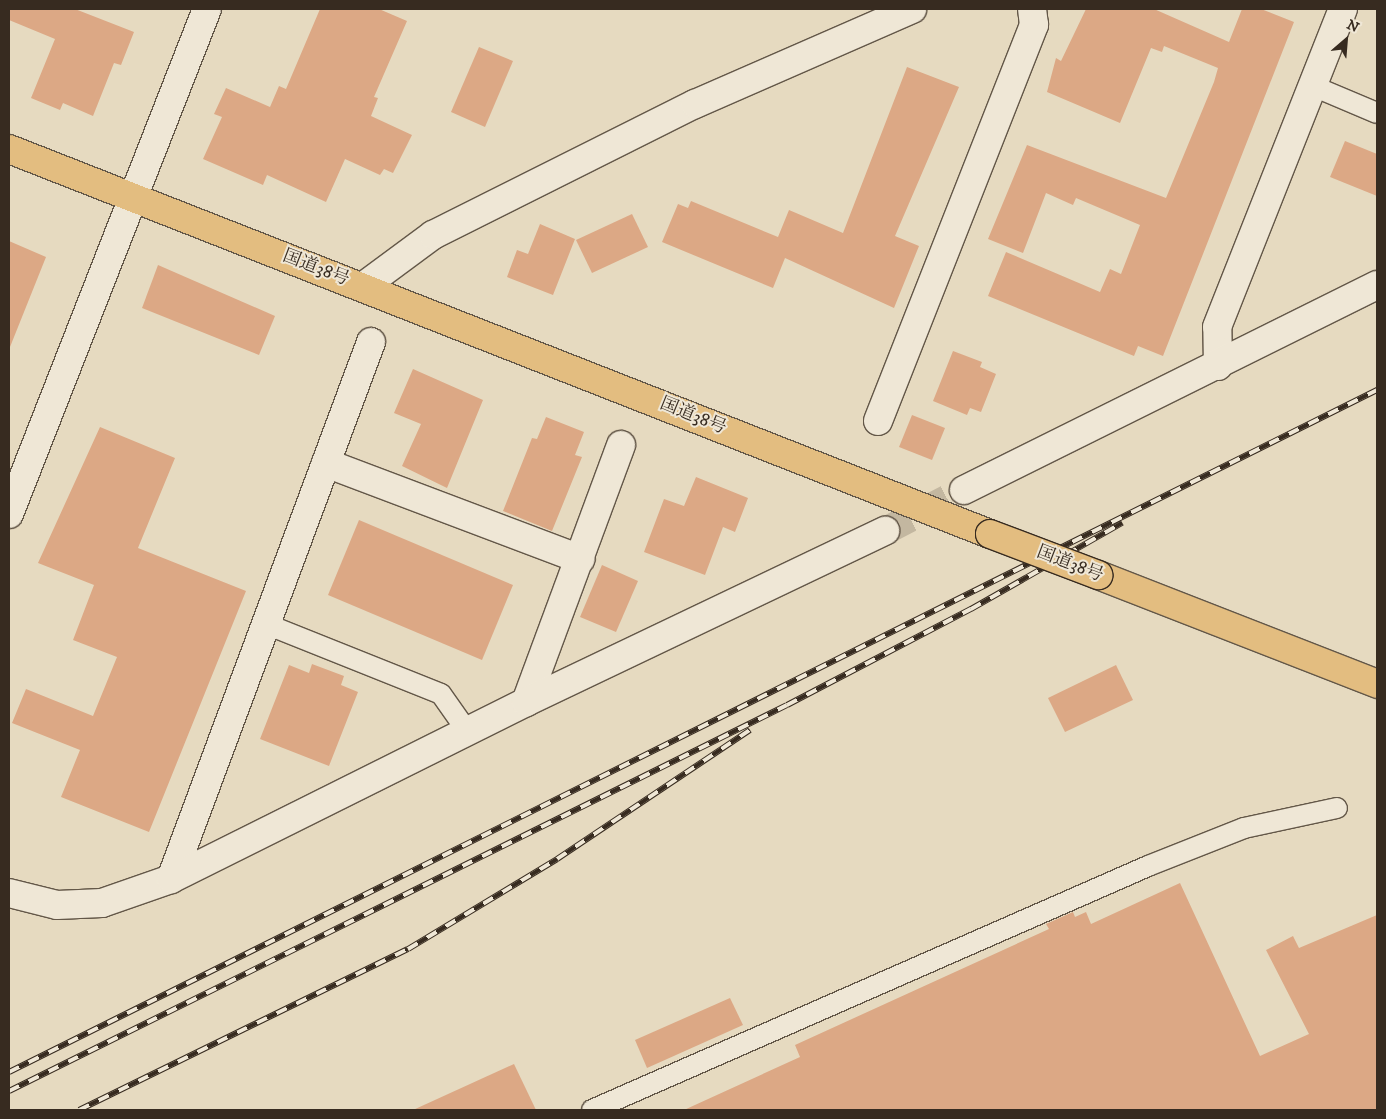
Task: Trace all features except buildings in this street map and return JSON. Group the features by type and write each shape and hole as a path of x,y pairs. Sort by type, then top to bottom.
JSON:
{"highway":[{"name":"国道38号","path":"9,149 364,286 990,534 1377,684"}],"street":[{"path":"9,514 207,9"},
{"path":"364,286 433,235 695,104 912,9"},
{"path":"878,421 1034,26 1032,9"},
{"path":"1218,366 1217,327 1343,9"},
{"path":"964,490 1218,366 1377,285"},
{"path":"171,879 371,342"},
{"path":"526,702 621,445"},
{"path":"326,463 580,559"},
{"path":"9,893 57,905 102,903 171,879 526,702 885,531"}],"lane":[{"path":"1313,86 1377,113"},
{"path":"266,624 441,694 467,731"},
{"path":"592,1110 1148,866 1244,828 1337,808"}],"tunnel":[{"path":"885,531 964,490"}],"railway":[{"path":"9,1072 1377,390"},
{"path":"9,1091 787,705 971,609 1122,523"},
{"path":"79,1110 408,949 557,859 750,730"}]}
